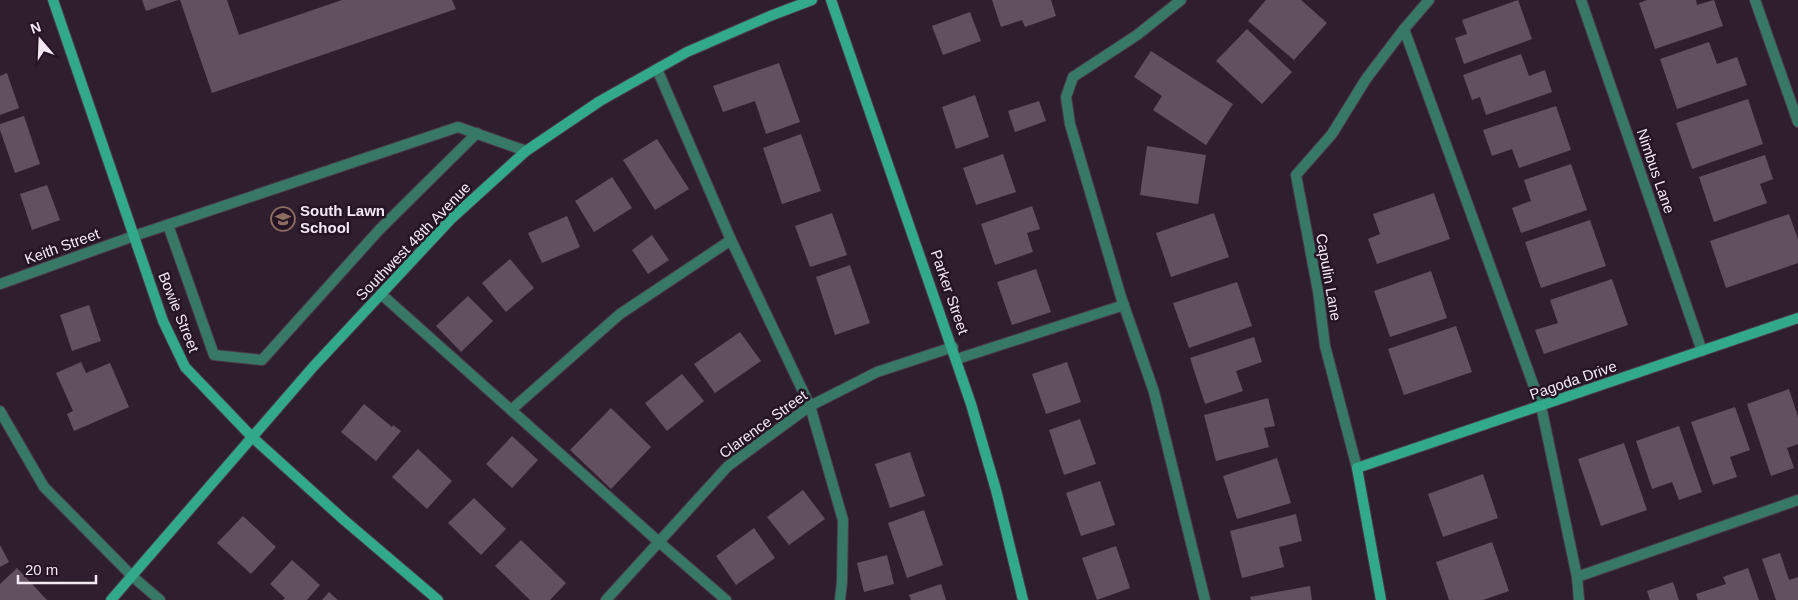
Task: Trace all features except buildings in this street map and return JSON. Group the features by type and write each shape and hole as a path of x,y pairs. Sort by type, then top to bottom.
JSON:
{"street":[{"name":"Bowie Street","path":"53,0 163,321 185,367 252,437 344,520 438,600"},
{"name":"Southwest 48th Avenue","path":"111,600 313,367 451,220 526,151 600,101 687,52 812,0"},
{"name":"Parker Street","path":"831,0 957,359 996,490 1023,600"},
{"path":"1181,0 1137,35 1073,77 1066,97 1070,124 1124,304 1154,392 1204,600"},
{"name":"Capulin Lane","path":"1380,600 1356,468 1325,346 1318,291 1296,175 1332,134 1366,79 1429,0"},
{"name":"Nimbus Lane","path":"1581,0 1702,351"},
{"path":"1756,0 1798,122"},
{"path":"1404,29 1541,406 1578,577 1579,600"},
{"path":"657,69 731,240 810,406 843,520 840,600"},
{"name":"Keith Street","path":"0,284 134,236 458,127 526,151"},
{"path":"168,225 214,355 262,360 380,228 477,133"},
{"path":"511,410 620,314 731,240"},
{"path":"381,294 726,600"},
{"path":"957,359 1124,304"},
{"name":"Pagoda Drive","path":"1356,468 1798,318"},
{"name":"Clarence Street","path":"606,600 728,466 810,406 877,372 953,347"},
{"path":"0,410 44,487 132,576 160,600"},
{"path":"1578,577 1798,500"}],"place":[{"name":"South Lawn School","path":"283,219"}]}
